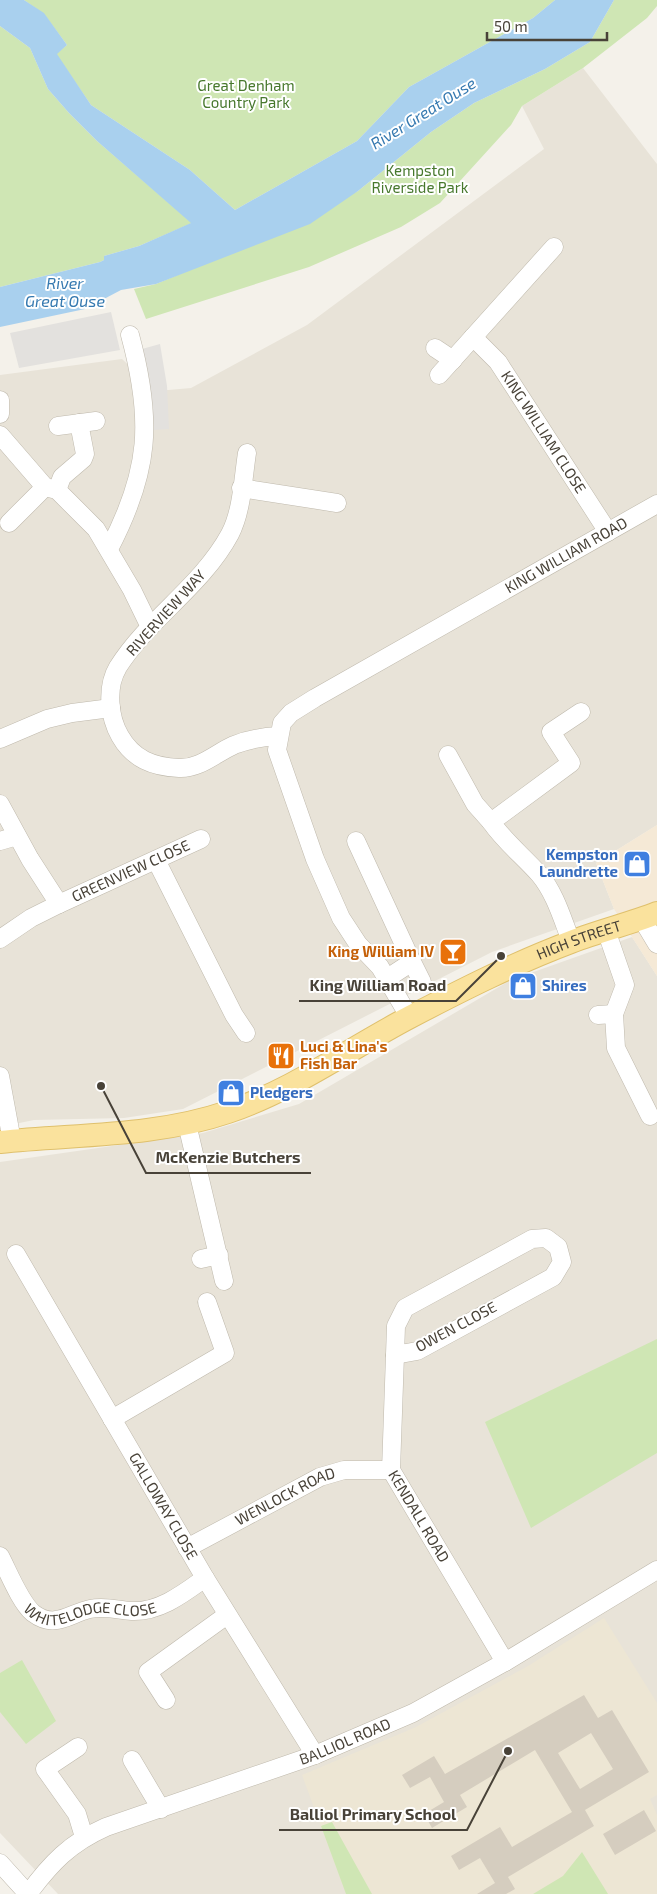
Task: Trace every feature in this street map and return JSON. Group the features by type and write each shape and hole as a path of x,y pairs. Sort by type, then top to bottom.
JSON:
{"main road":[{"name":"HIGH STREET","path":"6,1141 121,1133 187,1124 228,1112 264,1098 410,1018 504,970 572,941 650,916"}],"street":[{"path":"439,375 473,337 542,269 554,247"},
{"path":"109,549 127,515 143,458 145,415 142,378 130,335"},
{"name":"KING WILLIAM CLOSE","path":"473,337 498,362 608,532"},
{"path":"435,348 453,360"},
{"path":"0,400 0,414"},
{"path":"9,523 83,459 88,422 58,426"},
{"path":"0,435 51,488 96,529 109,549 150,627"},
{"name":"RIVERVIEW WAY","path":"247,453 230,533 213,561 150,627 117,668 111,687 111,708 117,731 127,749 143,761 162,767 182,768 207,761 232,746 255,737 278,736"},
{"path":"241,488 336,504"},
{"name":"KING WILLIAM ROAD","path":"278,736 282,723 291,713 315,698 657,504"},
{"path":"0,739 47,719 72,713 111,708"},
{"path":"491,822 571,763 551,732 581,712"},
{"path":"278,736 277,750 314,859 341,918 358,944 380,967 410,1018"},
{"path":"448,755 475,804 504,841 539,875 555,899 572,941"},
{"name":"GREENVIEW CLOSE","path":"0,804 17,836 59,904"},
{"path":"0,841 17,836"},
{"name":"GREENVIEW CLOSE","path":"0,939 31,918 59,904 201,839"},
{"path":"356,841 422,982"},
{"path":"156,860 234,1015 246,1033"},
{"path":"650,916 657,944"},
{"path":"606,930 625,985 609,1020 616,1048 650,1116"},
{"path":"386,978 412,962"},
{"path":"0,1076 6,1141"},
{"path":"187,1124 224,1281"},
{"name":"OWEN CLOSE","path":"546,1238 558,1247 562,1262 553,1277 417,1351 395,1354 396,1326 405,1308 532,1239 546,1238"},
{"name":"GALLOWAY CLOSE","path":"16,1254 187,1548 315,1755"},
{"path":"201,1259 218,1256"},
{"path":"112,1419 225,1353 207,1302"},
{"name":"KENDALL ROAD","path":"395,1354 391,1470 505,1662"},
{"name":"WENLOCK ROAD","path":"187,1548 320,1477 344,1470 391,1470"},
{"name":"WHITELODGE CLOSE","path":"2,1565 32,1612 44,1619 61,1621 88,1609 104,1607 140,1611 160,1606 179,1596 205,1578"},
{"name":"BALLIOL ROAD","path":"28,1894 47,1868 84,1837 315,1755 413,1713 505,1662 657,1570"},
{"path":"166,1700 148,1672 227,1615"},
{"path":"78,1746 45,1769 77,1814 84,1837"},
{"path":"132,1760 161,1809"},
{"path":"0,1863 28,1894"}],"shaded area":[{"path":"583,68 657,164 657,825 596,863 614,909 492,952 183,1109 124,1118 34,1120 0,1127 0,375 122,359 157,391 191,388 307,325 544,149 522,106"},
{"path":"111,312 120,350 19,368 10,333"},
{"path":"160,344 167,386 169,429 153,430 147,368 142,349"},
{"path":"657,825 657,976 614,909 596,863"},
{"path":"632,937 657,976 657,1894 58,1894 0,1833 0,1162 203,1133 299,1104 511,980"},
{"path":"604,1618 657,1703 657,1795 650,1799 657,1815 657,1894 346,1894 302,1775 416,1727 528,1666"}],"green space":[{"name":"Great Denham Country Park","path":"24,0 555,0 533,18 409,87 357,141 235,210 190,170 91,105 56,54 67,45 44,14"},
{"name":"Kempston Riverside Park","path":"614,0 657,0 657,6 647,18 583,68 522,106 511,125 440,203 401,227 309,267 146,319 134,289 156,284 197,267 358,191 431,132 474,103 545,69 590,42"},
{"path":"0,26 30,48 48,89 69,113 97,141 192,223 139,246 104,256 104,260 100,262 0,287"},
{"path":"657,1339 657,1453 531,1528 485,1422"},
{"path":"22,1660 56,1721 26,1744 0,1712 0,1673"},
{"path":"332,1822 372,1894 346,1894 321,1826"},
{"path":"582,1852 608,1894 533,1894 563,1876"}],"water":[{"name":"River Great Ouse","path":"0,0 24,0 44,13 67,45 57,54 91,105 190,170 235,210 357,141 409,87 533,18 555,0 614,0 590,42 545,69 474,103 431,132 358,191 310,224 156,284 121,290 85,309 0,327 0,287 100,262 104,260 104,256 139,246 191,223 97,141 48,89 30,48 0,26"}],"building":[{"path":"584,1695 598,1718 612,1710 649,1772 585,1810 594,1826 508,1877 515,1889 506,1894 477,1894 495,1883 480,1858 459,1870 451,1856 500,1827 512,1847 572,1812 535,1750 460,1795 467,1807 432,1828 424,1814 444,1802 430,1777 410,1788 402,1775 434,1756 445,1774","holes":["591,1733 613,1769 580,1789 558,1753"]},
{"path":"644,1810 656,1831 615,1855 603,1834"}],"place":[{"name":"Kempston Laundrette","path":"637,864"},
{"name":"King William IV","path":"453,952"},
{"name":"King William Road","path":"501,956"},
{"name":"Shires","path":"523,986"},
{"name":"Luci & Lina's Fish Bar","path":"281,1056"},
{"name":"McKenzie Butchers","path":"101,1086"},
{"name":"Pledgers","path":"231,1093"},
{"name":"Balliol Primary School","path":"508,1751"}]}
